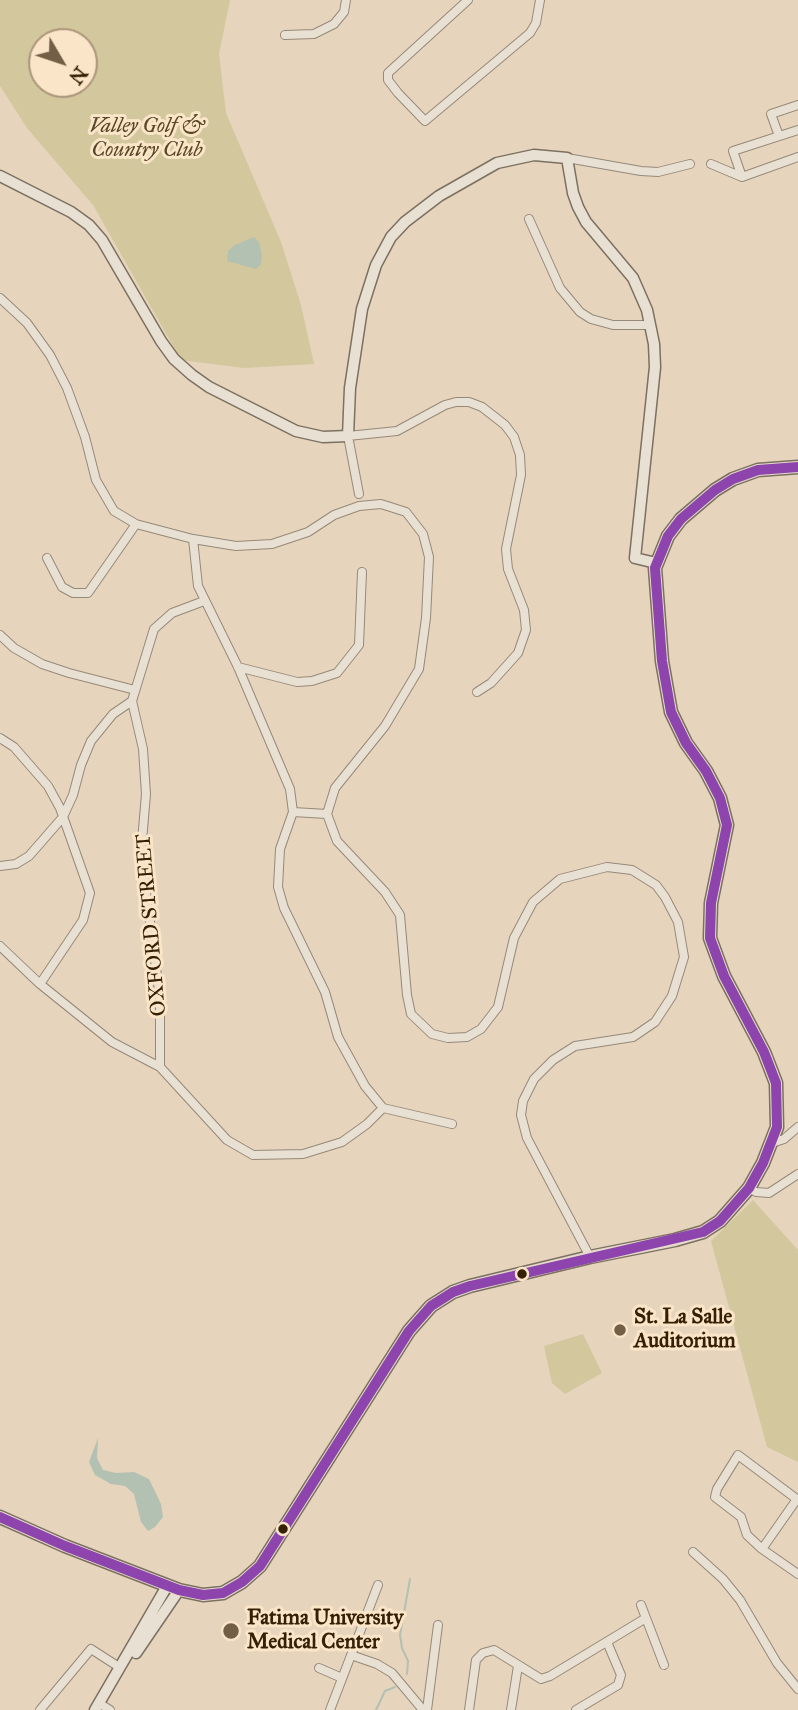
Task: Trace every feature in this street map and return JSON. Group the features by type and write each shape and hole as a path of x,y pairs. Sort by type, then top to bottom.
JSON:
{"main road":[{"path":"0,1517 55,1542 173,1588 203,1595 223,1592 243,1582 260,1566 409,1331 431,1306 453,1292 470,1286 703,1232 720,1221 749,1188 772,1143 777,1126 776,1083 764,1052 724,976 710,938 711,903 727,825 720,797 686,743 671,712 654,588 656,563 668,536 681,519 715,489 758,470 798,467"}],"street":[{"path":"285,34 314,34 334,24 344,12 346,0"},
{"path":"468,0 388,73 388,80 398,93 425,121 530,33 536,23 540,0"},
{"path":"779,136 771,114 798,105"},
{"path":"742,177 733,151 798,130"},
{"path":"359,494 348,436 350,387 362,309 376,265 391,237 405,222 439,196 497,163 534,155 658,172 690,164"},
{"path":"711,164 742,177 798,157"},
{"path":"567,158 578,207 586,222 639,287 650,325 655,367 635,558 656,563"},
{"path":"0,176 71,212 89,225 102,240 161,341 174,359 192,375 209,387 296,431 323,437 397,431 445,405 456,402 469,402 482,407 500,420 514,437 520,455 521,475 506,549 508,569 524,610 526,630 524,641 513,660 491,683 477,692"},
{"path":"529,219 560,288 580,312 591,319 613,325 650,325"},
{"path":"0,298 27,323 50,355 72,400 96,480 114,510 136,524 193,539 236,546 272,544 308,532 334,515 359,506 381,504 406,512 423,534 429,557 426,618 419,668 386,726 335,788 327,814 337,841 385,892 400,915 411,1014 432,1034 448,1038 467,1037 481,1029 498,1007 514,937 533,902 560,879 607,867 632,870 656,885 665,897 678,922 684,957 672,996 655,1022 632,1037 575,1046 553,1060 534,1079 523,1101 522,1115 527,1138 590,1257"},
{"path":"47,558 62,587 73,593 88,593 136,524"},
{"path":"193,539 198,586 238,667 290,789 293,812 281,849 278,887 284,908 325,992 338,1037 365,1086 383,1108 452,1124"},
{"path":"238,667 297,682 312,681 337,673 359,645 362,572"},
{"path":"0,866 16,864 29,856 63,817 91,741 113,714 132,701 154,629 172,613 204,601"},
{"path":"0,635 14,648 42,664 135,690"},
{"name":"OXFORD STREET","path":"132,701 143,749 145,794 141,853 160,999 160,1067"},
{"path":"0,738 14,747 48,786 63,817 90,893 83,920 40,984"},
{"path":"293,812 327,814"},
{"path":"0,946 40,984 113,1042 160,1067 227,1140 253,1156 303,1154 342,1142 367,1124 383,1108"},
{"path":"772,1143 784,1139 798,1127"},
{"path":"749,1188 755,1192 769,1193 798,1174"},
{"path":"762,1549 798,1499 738,1455 715,1497 741,1517 747,1535 762,1549 798,1574"},
{"path":"694,1552 723,1578 740,1600 777,1663 798,1689"},
{"path":"330,1710 378,1585"},
{"path":"102,1708 139,1641 173,1588"},
{"path":"641,1605 664,1665"},
{"path":"469,1710 476,1660 483,1653 494,1650 541,1679 646,1618"},
{"path":"425,1710 438,1625"},
{"path":"102,1708 119,1667 139,1641"},
{"path":"576,1710 618,1685 621,1675 607,1642"},
{"path":"40,1710 91,1649 119,1667"},
{"path":"351,1655 377,1664 392,1673 425,1710"},
{"path":"512,1710 518,1667"},
{"path":"319,1668 342,1678"}],"green space":[{"name":"Valley Golf & Country Club","path":"0,0 230,0 219,54 226,113 281,242 301,305 314,364 244,368 181,360 93,205 27,128 0,86"},
{"path":"753,1200 798,1250 798,1462 767,1447 711,1241"},
{"path":"583,1334 602,1373 565,1394 552,1383 544,1346"}],"shaded area":[{"path":"254,237 259,242 262,256 261,264 256,269 227,261 228,251"},
{"path":"98,1438 97,1458 103,1470 116,1473 134,1472 149,1479 161,1504 163,1517 155,1527 148,1531 141,1522 134,1494 125,1486 111,1484 95,1475 89,1462"}],"waterway":[{"path":"407,1674 408,1661 400,1635 410,1579"},
{"path":"376,1710 385,1691 395,1687"}],"transit line":[{"path":"0,1517 65,1546 179,1590 203,1595 223,1593 242,1582 260,1566 409,1331 431,1306 453,1292 470,1286 703,1232 720,1221 749,1188 763,1163 777,1127 776,1083 764,1052 724,976 710,938 711,903 727,825 720,798 706,771 686,743 671,712 662,661 655,568 668,536 681,519 715,490 733,479 758,470 798,467"}],"place":[{"name":"St. La Salle Auditorium","path":"620,1330"},
{"name":"Fatima University Medical Center","path":"231,1631"}]}
